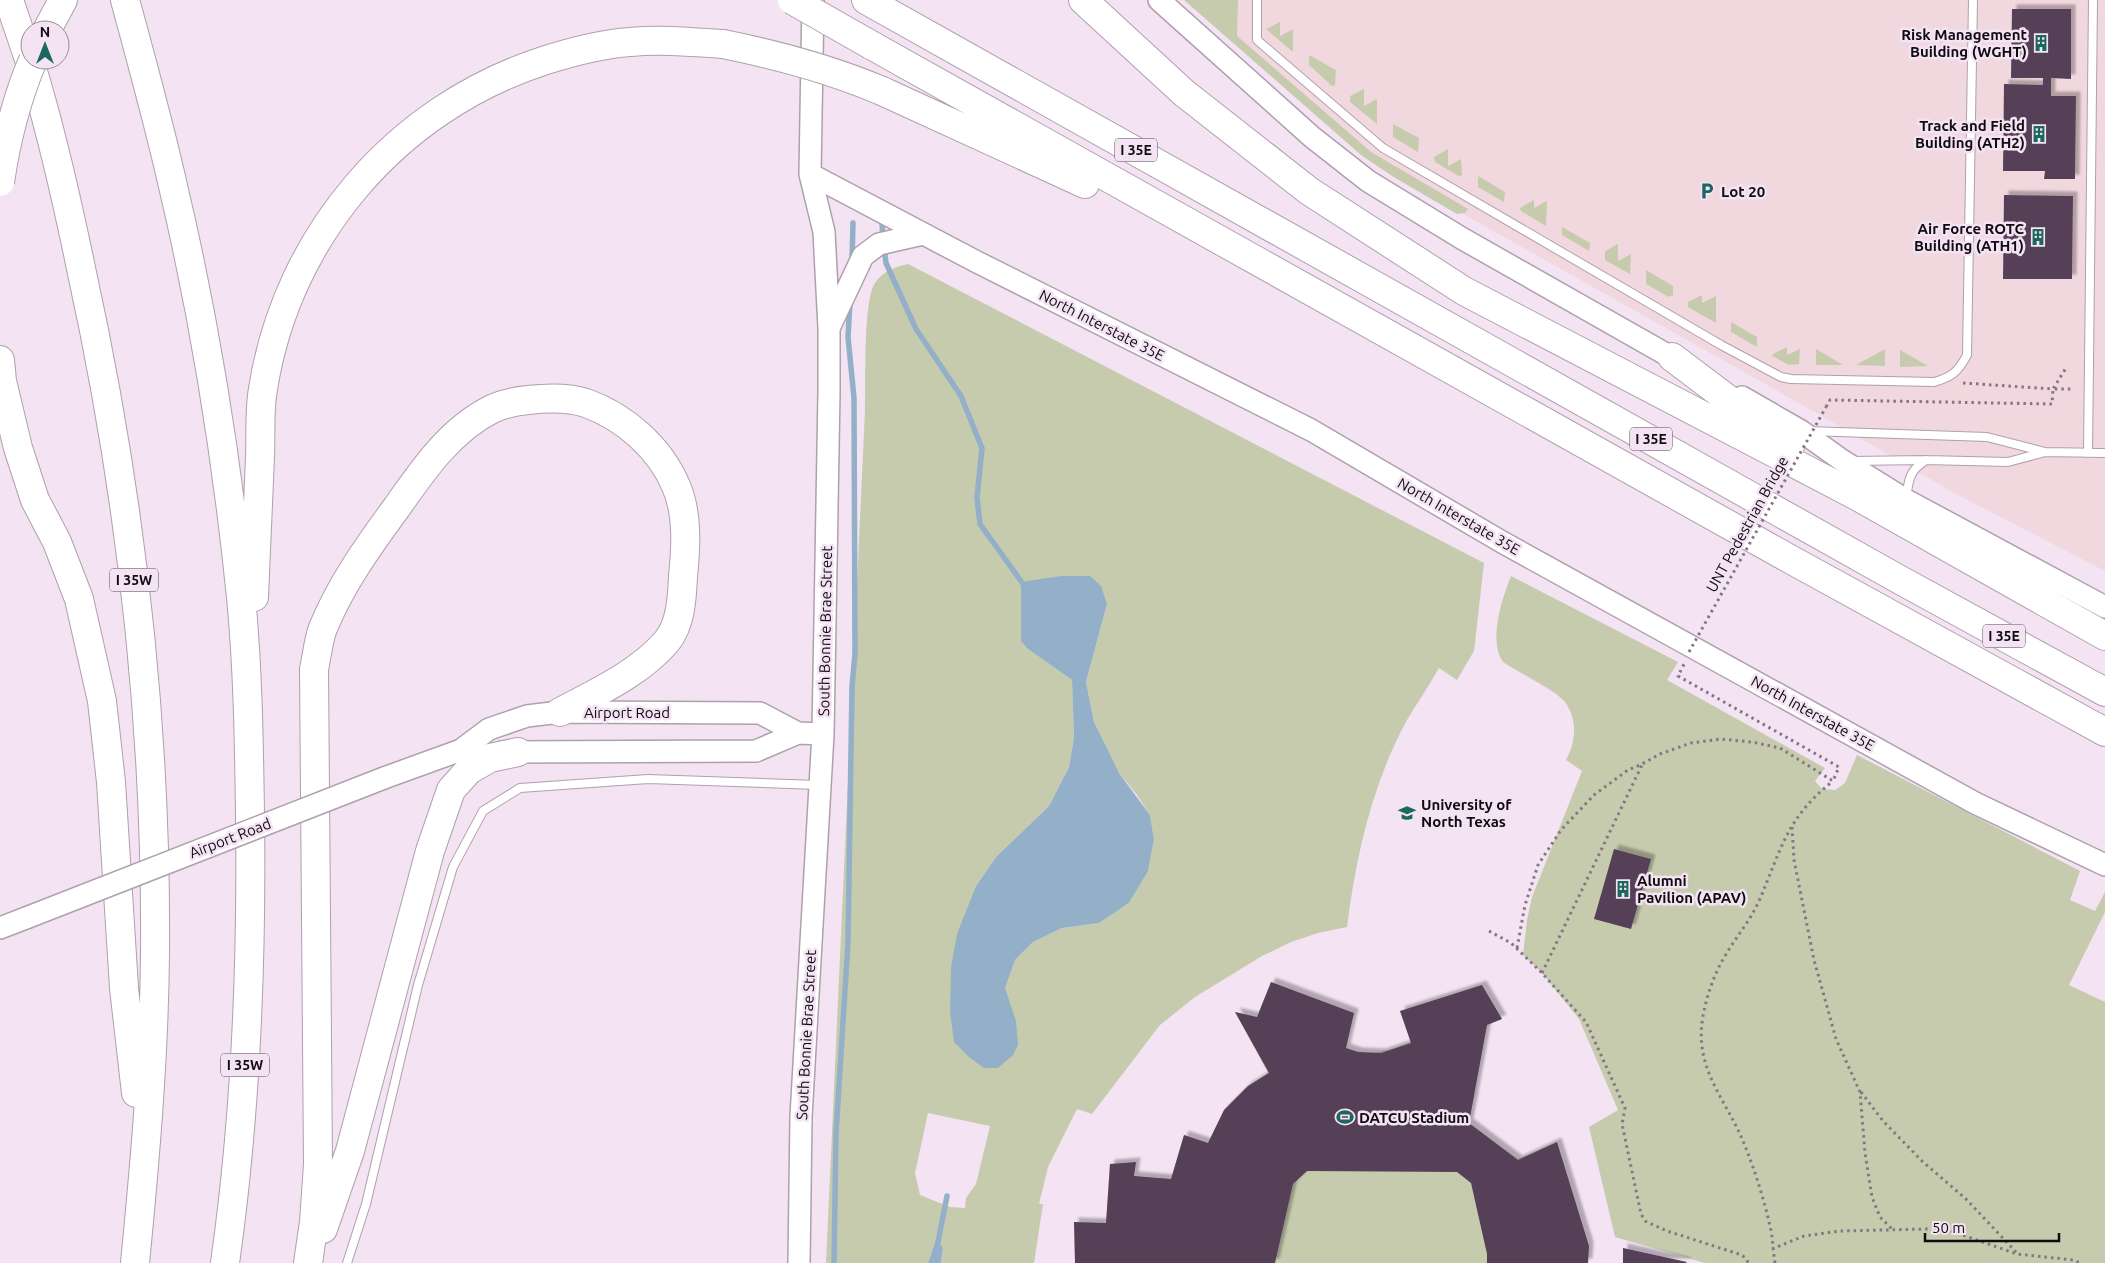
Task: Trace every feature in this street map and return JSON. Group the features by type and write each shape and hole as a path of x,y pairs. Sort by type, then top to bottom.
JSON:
{"highway":[{"name":"I 35W","path":"9,0 40,95 94,326 112,424 136,592 146,701 154,863 155,956 144,1174 135,1263"},
{"path":"52,20 63,0"},
{"name":"I 35W","path":"125,0 174,189 207,357 220,434 241,599 249,728 251,865 249,987 242,1118 225,1263"},
{"name":"I 35E","path":"792,0 1822,577 2105,732"},
{"name":"I 35E","path":"869,2 1336,262 1902,581 2105,692"},
{"path":"1092,8 1184,94 1309,191 1464,291 1855,495 2105,636"},
{"path":"249,728 262,390 282,316 296,280 331,217 354,188 381,159 412,132 448,107 482,86 516,70 584,50 628,42 723,44 783,57 822,68 882,91 1054,169 1315,294"},
{"path":"0,182 13,122 29,70"},
{"path":"1280,222 1336,262"},
{"path":"1672,357 1855,495"},
{"path":"0,360 2,381 18,448 35,500 57,542 79,599 102,701 111,782 124,988 144,1174"},
{"path":"309,1263 318,1164 314,669 322,630 340,592 369,545 441,448 464,426 493,408 517,401 540,398 585,402 608,413 648,443 664,463 677,488 683,513 684,558 682,598 676,622 668,640 625,676 560,712"},
{"path":"309,1263 350,1151 430,851 451,790 468,770 490,758 518,752"}],"main road":[{"name":"South Bonnie Brae Street","path":"799,1263 801,1117 823,734 829,401 824,232 810,174 813,0"},
{"path":"1159,0 1312,137 1368,181 1463,239 1801,431 1843,461 1906,500 2105,607"},
{"name":"North Interstate 35E","path":"810,174 923,234 1311,430 1502,542 1975,803 2105,865"},
{"path":"828,328 863,256 879,244 923,234"},
{"name":"Airport Road","path":"0,928 384,778 461,750 488,730 527,716 560,712 760,713 798,733 823,734"},
{"name":"Airport Road","path":"461,750 518,752 756,752 798,733"}],"lane":[{"path":"1257,0 1257,40 1383,148 1722,345 1780,377 1791,379 1934,382 1949,378 1960,368 1967,355 1973,0"},
{"path":"2088,453 2093,0"},
{"path":"1801,431 1987,437 2045,452 2105,453"},
{"path":"1843,461 1926,460 2008,462 2045,452"},
{"path":"1906,500 1909,477 1918,465 1926,460"},
{"path":"347,1263 366,1204 427,954 453,867 482,811 520,788 648,780 820,785"}],"path":[{"path":"2053,389 2066,368"},
{"path":"1963,383 2073,389"},
{"name":"UNT Pedestrian Bridge","path":"1832,781 1839,767 1678,676 1689,652 1826,406 1830,400 2052,404 2053,389"},
{"path":"1517,948 1525,905 1538,866 1561,830 1594,795 1628,770 1660,754 1691,742 1721,739 1752,742 1780,748 1832,781 1810,801 1782,842 1750,920 1717,971 1703,1016 1703,1050 1712,1082 1745,1145 1770,1227 1775,1263"},
{"path":"1542,973 1642,764"},
{"path":"1792,826 1794,860 1814,960 1836,1039 1860,1092 1883,1121 1916,1155 1966,1199 2017,1254"},
{"path":"1489,931 1517,948 1586,1022 1625,1108 1622,1124 1641,1214 1645,1220 1667,1231 1742,1255 1748,1260 1748,1263"},
{"path":"1860,1092 1865,1153 1872,1197 1880,1217 1892,1230"},
{"path":"1772,1249 1804,1236 1840,1231 1951,1231 2017,1254 2073,1260 2080,1263"}],"shaded area":[{"name":"Lot 20","path":"1187,0 2105,0 2105,571 1956,494 1815,412 1371,162"}],"green space":[{"path":"1184,0 1238,0 1237,36 1371,152 1468,209 1465,213 1457,214 1392,176 1361,155"},
{"path":"1280,22 1280,36 1293,29 1293,52 1266,29"},
{"path":"1309,55 1336,70 1335,85 1332,86 1309,65"},
{"path":"1364,89 1364,106 1377,99 1377,124 1350,102 1350,96"},
{"path":"1393,124 1419,138 1418,152 1393,137"},
{"path":"1448,149 1448,166 1461,159 1462,175 1459,176 1435,162 1434,157"},
{"path":"1478,176 1505,192 1504,202 1478,187"},
{"path":"1534,200 1534,208 1547,201 1546,226 1521,211 1520,208"},
{"path":"1562,227 1590,243 1589,251 1562,235"},
{"path":"1618,244 1618,261 1631,254 1630,274 1605,260 1605,251"},
{"path":"908,264 1484,563 1474,651 1457,680 1439,668 1407,720 1395,744 1384,769 1367,821 1355,874 1347,927 1318,933 1291,942 1262,956 1195,997 1160,1025 1092,1114 1077,1109 1048,1167 1039,1204 1043,1204 1034,1263 941,1263 943,1248 933,1248 928,1263 826,1263 865,410 867,324 871,292 875,283 894,268","holes":["1060,576 1107,604 1086,682 1094,722 1107,752 1119,773 1150,815 1154,839 1148,870 1129,903 1099,923 1062,928 1033,942 1015,960 1005,987 976,886 996,857 1049,806 1069,767 1074,737 1072,680 1028,649 1021,583","928,1113 990,1126 976,1184 966,1198 965,1208 950,1207 920,1195 915,1173"]},
{"path":"1646,270 1673,286 1673,295 1669,297 1646,284"},
{"path":"1702,295 1702,303 1716,296 1716,323 1688,307 1688,302"},
{"path":"1731,322 1757,337 1757,347 1731,332"},
{"path":"1787,347 1787,355 1800,349 1799,364 1789,365 1772,356"},
{"path":"1816,349 1843,365 1816,365"},
{"path":"1885,349 1885,366 1856,365"},
{"path":"1900,350 1928,366 1900,367"},
{"path":"1511,576 1678,662 1667,680 1825,768 1815,781 1822,789 1835,790 1845,783 1857,755 2080,871 2070,900 2095,911 2105,892 2105,912 2069,985 2105,1002 2105,1263 1705,1263 1615,1237 1589,1127 1618,1110 1579,1019 1542,973 1523,955 1532,897 1582,771 1566,760 1574,738 1574,724 1565,702 1561,697 1503,662 1499,653 1497,643 1498,619"},
{"name":"DATCU Stadium","path":"1271,982 1354,1013 1346,1048 1363,1052 1379,1052 1411,1042 1400,1011 1482,985 1502,1019 1487,1025 1469,1123 1518,1159 1557,1142 1589,1246 1588,1263 1075,1263 1074,1222 1106,1223 1110,1164 1136,1162 1134,1176 1171,1179 1184,1135 1208,1143 1224,1110 1248,1086 1268,1073 1235,1012 1257,1017"}],"water":[{"path":"1060,576 1090,576 1101,586 1107,604 1086,682 1094,722 1119,773 1150,815 1154,839 1148,871 1129,903 1099,923 1062,928 1033,942 1015,960 1005,988 1016,1021 1018,1045 1013,1055 998,1068 984,1068 969,1057 954,1042 950,1012 951,967 957,934 976,886 996,857 1049,806 1069,767 1074,737 1072,680 1028,649 1021,641 1021,582"},
{"path":"938,1241 943,1248 941,1263 928,1263 933,1248"}],"building":[{"name":"Track and Field Building (ATH2)","path":"2012,9 2071,9 2071,79 2051,78 2051,96 2076,96 2075,179 2044,179 2045,171 2003,171 2004,84 2043,85 2043,78 2011,78"},
{"name":"Air Force ROTC Building (ATH1)","path":"2004,195 2073,196 2072,279 2003,279"},
{"name":"Alumni Pavilion (APAV)","path":"1614,849 1651,859 1631,929 1594,919"},
{"name":"DATCU Stadium","path":"1271,982 1354,1013 1346,1048 1358,1052 1381,1053 1411,1043 1400,1011 1482,985 1502,1019 1487,1025 1469,1123 1518,1160 1557,1142 1589,1246 1588,1263 1487,1263 1487,1254 1471,1183 1457,1172 1307,1171 1293,1184 1275,1263 1075,1263 1074,1222 1106,1223 1110,1164 1136,1162 1134,1176 1171,1179 1184,1135 1208,1143 1224,1110 1248,1086 1269,1073 1235,1012 1257,1017"},
{"path":"1623,1248 1687,1262 1623,1263"}],"waterway":[{"path":"852,261 853,223"},
{"path":"882,223 883,238"},
{"path":"884,247 886,263 916,329 961,396 982,448 977,498 980,524 1026,588"},
{"path":"834,1263 836,1133 848,943 852,687 855,653 854,398 848,337 850,302"},
{"path":"937,1247 947,1196"}],"place":[{"name":"Risk Management Building (WGHT)","path":"2041,43"},
{"name":"Track and Field Building (ATH2)","path":"2039,134"},
{"name":"Lot 20","path":"1707,191"},
{"name":"Air Force ROTC Building (ATH1)","path":"2038,237"},
{"name":"University of North Texas","path":"1407,813"},
{"name":"Alumni Pavilion (APAV)","path":"1623,889"},
{"name":"DATCU Stadium","path":"1345,1117"}]}
